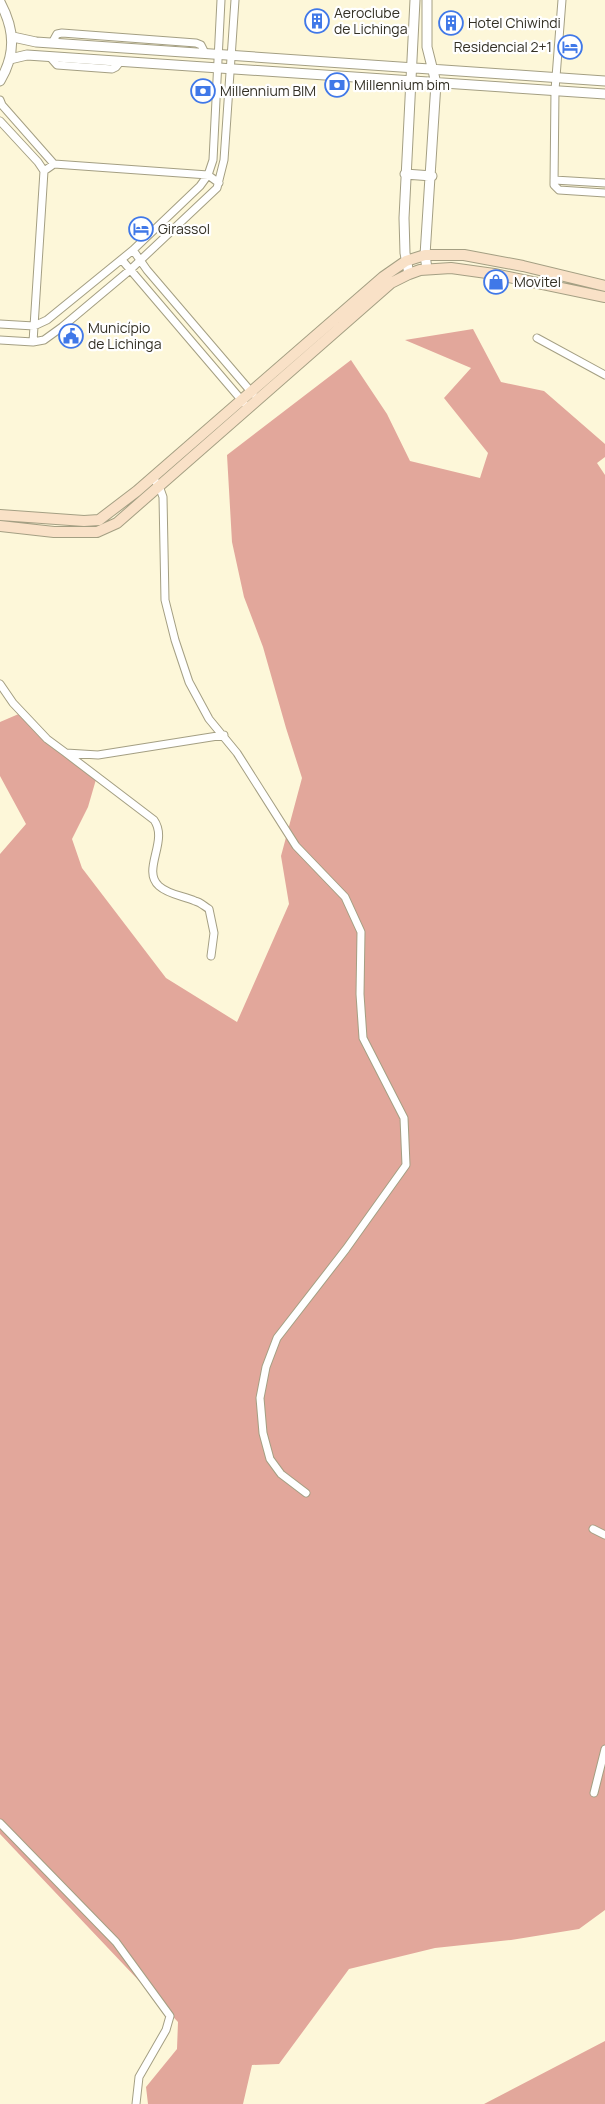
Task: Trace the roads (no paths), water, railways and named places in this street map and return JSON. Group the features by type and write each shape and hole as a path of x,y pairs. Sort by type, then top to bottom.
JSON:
{"main road":[{"path":"363,301 383,277 406,261 425,255 464,255 545,271 605,286"},
{"path":"494,274 496,261"},
{"path":"0,515 84,521 99,520 156,481 363,301 409,274 427,269 451,268 494,274 605,297"},
{"path":"543,284 545,271"},
{"path":"0,526 97,532 117,523 156,481"},
{"path":"19,528 20,517"},
{"path":"99,520 107,528"}],"street":[{"path":"0,81 10,59 13,37 9,20 0,3 4,0"},
{"path":"0,324 34,326 46,320 122,260 200,186 208,175 214,150 221,0"},
{"path":"0,340 33,342 44,340 130,270 209,197 220,183 224,160 235,0"},
{"path":"409,274 404,235 405,174 412,81 415,0"},
{"path":"427,0 426,29 436,83 432,176 425,255 427,269"},
{"path":"562,0 555,90 554,185 557,190 605,193"},
{"path":"13,37 52,43 100,41 196,42 201,45 205,53"},
{"path":"100,41 128,48 605,81"},
{"path":"124,62 128,48"},
{"path":"10,59 27,55 605,94"},
{"path":"322,76 323,61"},
{"path":"0,100 2,105 54,164"},
{"path":"7,129 15,120"},
{"path":"0,121 44,171 33,342"},
{"path":"44,171 54,164 208,175 220,183"},
{"path":"405,174 432,176"},
{"path":"554,180 605,183"},
{"path":"133,250 254,394"},
{"path":"122,260 245,403"},
{"path":"64,307 72,319"},
{"path":"185,332 194,324"},
{"path":"537,338 605,375"},
{"path":"156,481 163,497 165,600 175,640 195,696 209,719 237,753 296,846 345,897 361,932 360,994 363,1038 404,1118 406,1165 346,1249 277,1338 266,1367 260,1398 263,1433 270,1459 281,1474 306,1493"},
{"path":"0,684 13,703 47,739 154,820 160,828 160,837 153,864 153,878 159,886 180,897 196,901 209,909 214,933 211,956"},
{"path":"66,753 98,755 224,735"},
{"path":"593,1529 605,1535"},
{"path":"594,1793 605,1749"},
{"path":"0,1823 116,1942 170,2016 166,2030 139,2077 136,2104"}],"place":[{"name":"Aeroclube de Lichinga","path":"317,21"},
{"name":"Hotel Chiwindi","path":"451,23"},
{"name":"Residencial 2+1","path":"570,47"},
{"name":"Millennium bim","path":"337,85"},
{"name":"Millennium BIM","path":"203,91"},
{"name":"Girassol","path":"141,229"},
{"name":"Movitel","path":"496,282"},
{"name":"Município de Lichinga","path":"71,336"}]}
